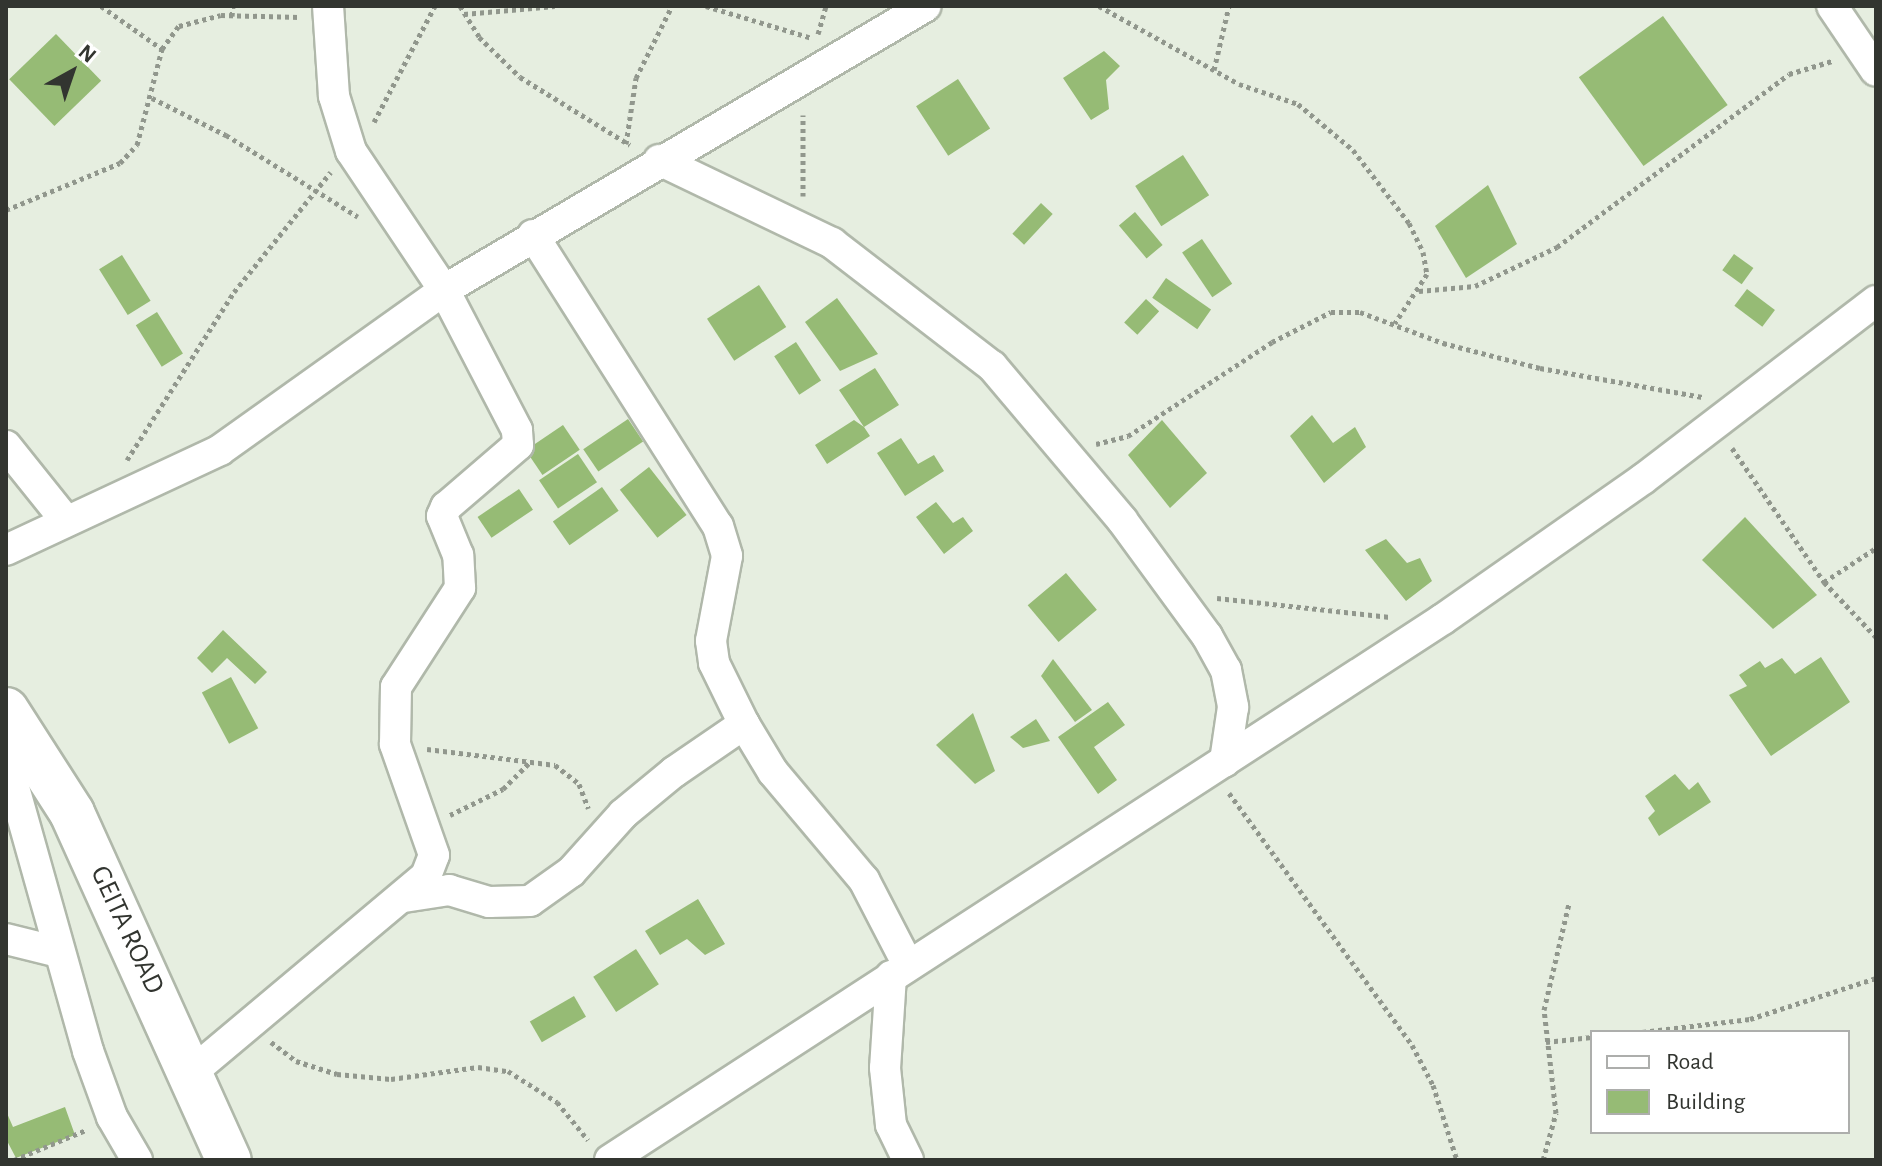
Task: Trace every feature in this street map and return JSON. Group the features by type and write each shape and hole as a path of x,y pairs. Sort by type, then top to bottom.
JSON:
{"highway":[{"name":"GEITA ROAD","path":"6,710 72,813 229,1160"}],"street":[{"path":"6,550 220,450 444,290 659,160 926,6"},
{"path":"1832,6 1872,65"},
{"path":"191,1073 253,1025 426,876 434,855 430,830 395,744 396,687 460,588 458,555 442,516 518,445 517,430 444,290 400,229 351,151 334,96 328,12"},
{"path":"659,160 803,225 905,294 992,366 1059,444 1173,590 1226,670 1233,707 1218,765"},
{"path":"533,235 718,526 727,556 711,641 714,663 744,724 773,772 864,880 899,971 885,1068 891,1125 908,1160"},
{"path":"602,1154 899,971 1443,619 1717,423 1876,301"},
{"path":"6,446 66,521"},
{"path":"404,897 449,890 489,902 530,901 674,772 744,724"},
{"path":"6,759 14,832 58,952 112,1117 137,1160"},
{"path":"6,939 58,952"}],"path":[{"path":"101,6 162,49"},
{"path":"232,16 233,6"},
{"path":"104,504 182,366 312,192 375,121 435,6"},
{"path":"460,6 520,77 626,144 659,160"},
{"path":"464,14 555,6"},
{"path":"626,144 636,78 672,6"},
{"path":"706,6 816,40"},
{"path":"1099,6 1214,70 1298,104 1353,150 1409,223 1427,274 1419,291 1395,323"},
{"path":"1214,70 1229,6"},
{"path":"6,210 120,163 137,145 152,98 162,49 194,17 328,12"},
{"path":"1419,291 1475,286 1533,260 1789,74 1818,61 1872,65"},
{"path":"803,225 808,75"},
{"path":"152,98 226,135 312,192 360,218 400,229"},
{"path":"1059,444 1128,436 1272,342 1331,312 1360,312 1443,343 1530,365 1742,404"},
{"path":"1717,423 1824,582 1876,637"},
{"path":"1824,582 1876,548"},
{"path":"1173,590 1286,609 1443,619"},
{"path":"395,744 555,765 579,784 597,844"},
{"path":"430,830 503,789 530,762"},
{"path":"1218,765 1412,1045 1433,1085 1457,1160"},
{"path":"1543,1160 1556,1113 1546,1042 1550,968 1569,903"},
{"path":"1659,1030 1750,1019 1876,978"},
{"path":"253,1025 296,1061 337,1074 391,1079 478,1067 508,1071 557,1102 602,1154"},
{"path":"1546,1042 1590,1037"},
{"path":"14,1160 112,1117"}],"building":[{"path":"1663,16 1728,105 1644,166 1579,77"},
{"path":"56,34 101,81 54,126 9,79"},
{"path":"1104,51 1120,66 1106,80 1109,109 1091,120 1063,78"},
{"path":"958,79 990,128 948,156 916,106"},
{"path":"1183,155 1209,195 1161,226 1135,186"},
{"path":"1488,185 1517,244 1466,278 1435,226"},
{"path":"1041,203 1053,214 1024,245 1012,234"},
{"path":"1135,212 1163,245 1147,258 1119,225"},
{"path":"1202,239 1232,284 1212,297 1182,252"},
{"path":"1734,254 1753,268 1742,284 1722,270"},
{"path":"122,255 151,301 128,315 99,269"},
{"path":"1166,278 1211,310 1197,329 1152,298"},
{"path":"759,285 786,327 734,361 707,319"},
{"path":"1747,289 1775,310 1762,327 1734,306"},
{"path":"837,298 878,354 840,371 805,322"},
{"path":"1146,299 1159,311 1137,335 1124,322"},
{"path":"157,312 183,354 162,367 136,325"},
{"path":"796,342 821,381 799,395 774,356"},
{"path":"875,368 899,405 864,427 839,390"},
{"path":"1312,415 1333,443 1355,427 1366,447 1324,483 1290,436"},
{"path":"628,419 643,441 598,472 583,449"},
{"path":"854,420 870,436 827,464 815,445"},
{"path":"1162,420 1207,473 1170,508 1128,455"},
{"path":"563,425 580,450 542,475 526,450"},
{"path":"901,438 918,464 934,455 944,471 905,496 877,453"},
{"path":"578,454 597,482 558,508 539,480"},
{"path":"649,467 687,515 657,538 620,490"},
{"path":"602,487 619,511 569,545 553,521"},
{"path":"519,489 533,510 492,538 478,517"},
{"path":"936,502 953,523 963,517 973,531 944,554 916,517"},
{"path":"1745,517 1817,595 1773,629 1702,560"},
{"path":"1386,539 1407,563 1420,558 1432,581 1406,601 1365,550"},
{"path":"1066,573 1097,610 1059,642 1028,605"},
{"path":"223,630 267,672 255,684 227,658 212,673 197,658"},
{"path":"1821,657 1850,702 1771,756 1729,695 1747,686 1739,675 1760,661 1765,668 1782,658 1795,674"},
{"path":"1053,659 1092,710 1075,722 1041,676"},
{"path":"231,677 258,728 229,744 202,692"},
{"path":"1108,702 1125,725 1094,747 1117,780 1098,794 1058,737"},
{"path":"973,713 995,771 975,784 936,745"},
{"path":"1036,719 1050,741 1023,748 1010,737"},
{"path":"1675,774 1689,790 1698,782 1711,802 1659,836 1648,818 1655,811 1645,796"},
{"path":"698,899 725,944 705,955 687,939 660,955 645,931"},
{"path":"636,949 659,984 616,1012 593,977"},
{"path":"574,996 586,1017 542,1042 530,1022"},
{"path":"65,1107 75,1135 16,1158 6,1139 6,1111 13,1127"}]}
